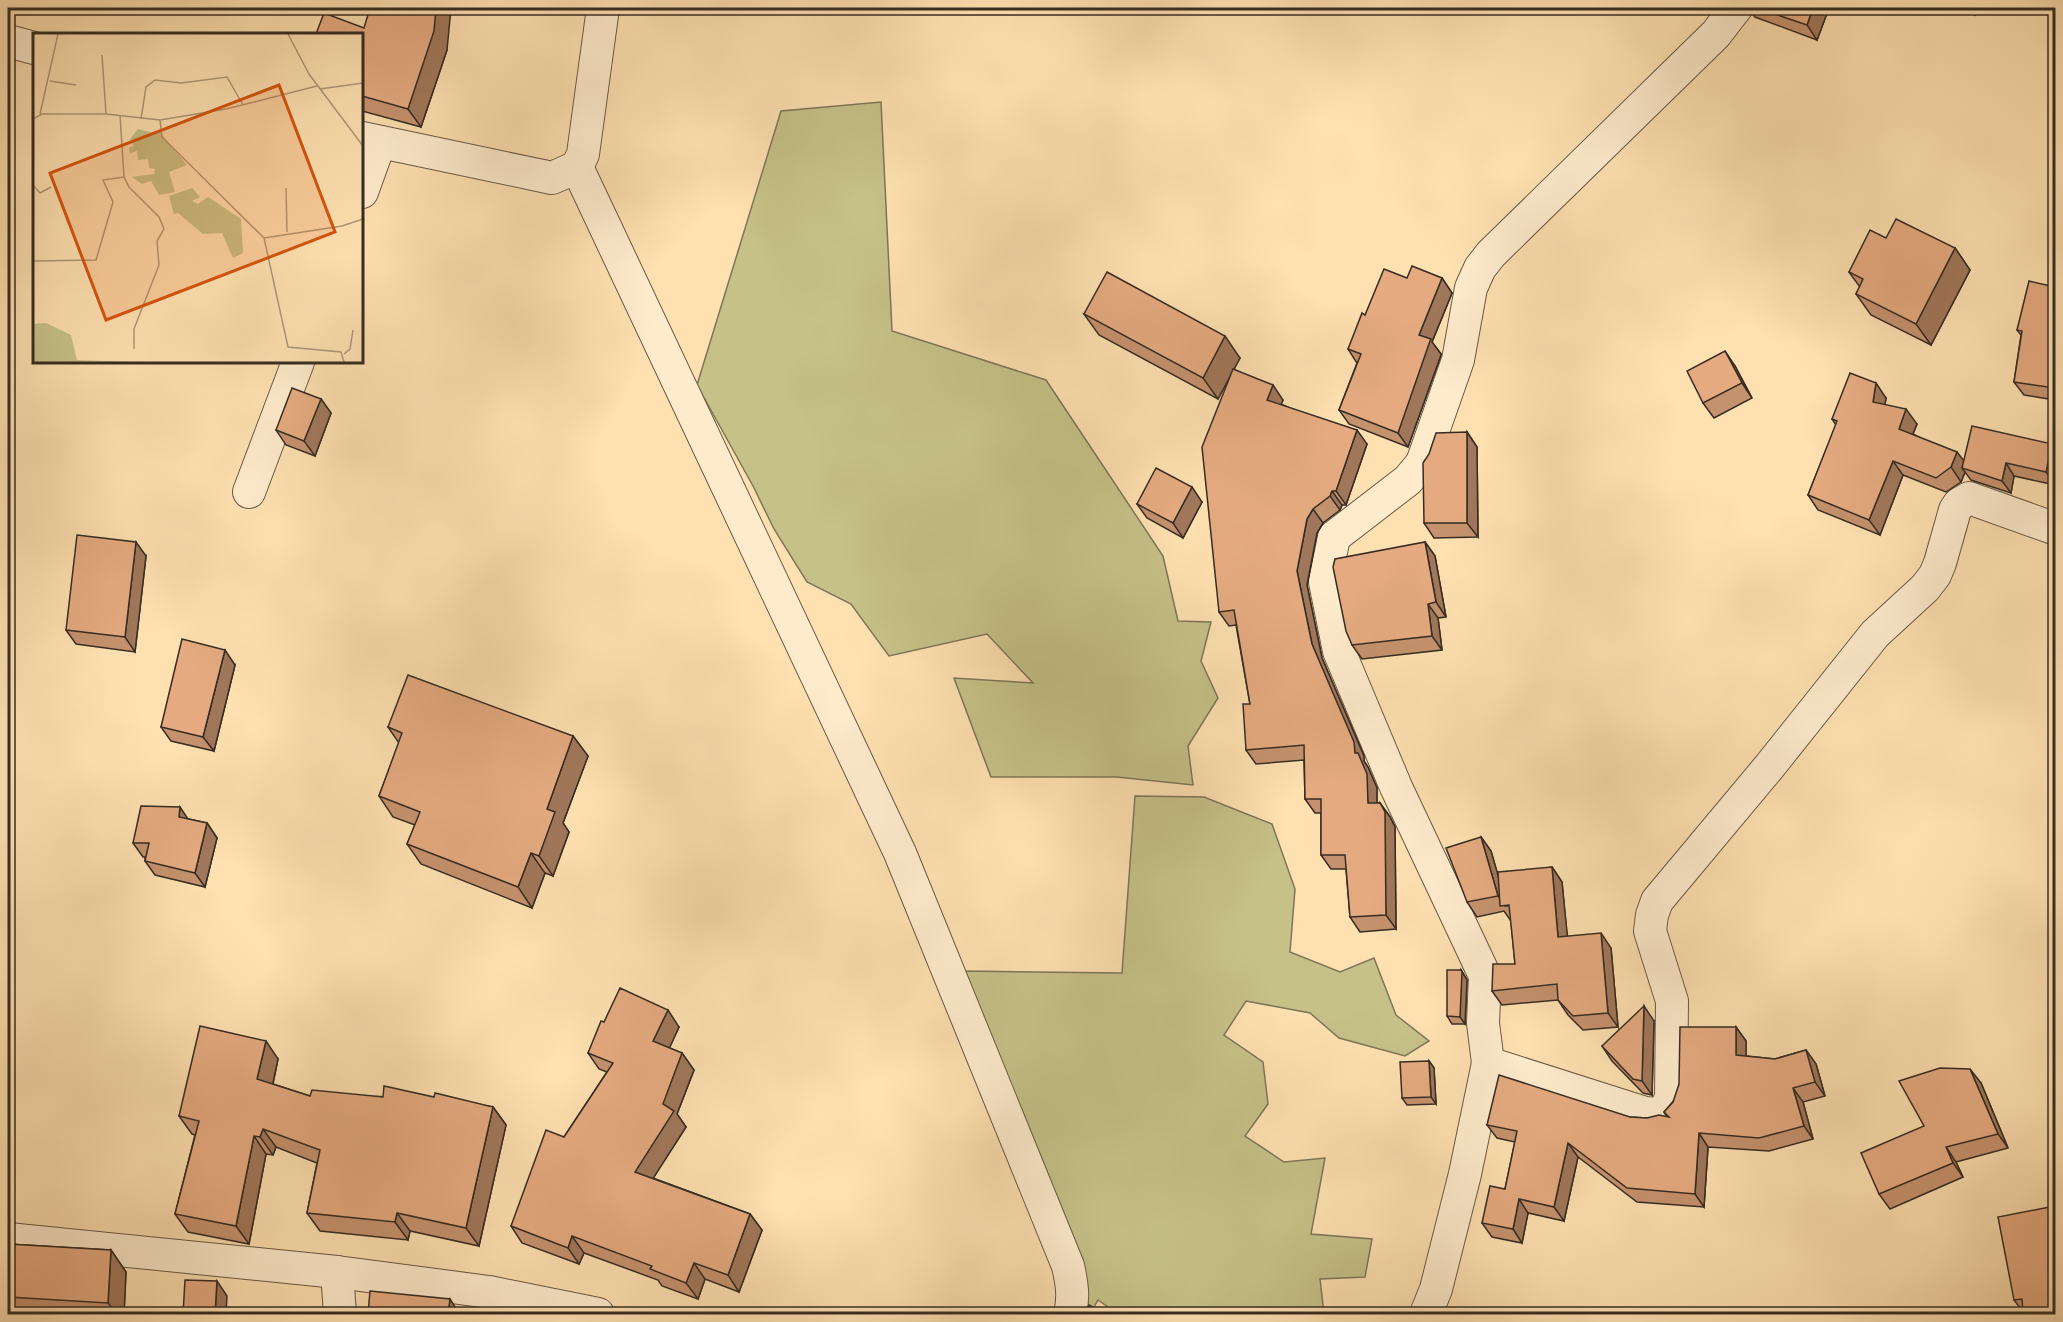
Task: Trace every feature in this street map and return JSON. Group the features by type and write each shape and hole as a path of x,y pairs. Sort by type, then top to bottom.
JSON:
{"street":[{"path":"363,186 371,140 552,178 577,167 584,154 603,8"},
{"path":"1426,1314 1436,1289 1465,1174 1488,1063 1483,1023 1485,976 1396,787 1339,651 1325,582 1334,537 1408,480 1422,464 1458,360 1471,288 1480,268 1491,254 1716,34 1736,8"},
{"path":"8,41 33,48"},
{"path":"577,167 900,853 1068,1266 1073,1300 1070,1314"},
{"path":"249,492 298,363"},
{"path":"1488,1063 1645,1113 1658,1114 1663,1111 1671,1097 1672,1001 1667,980 1651,938 1652,915 1657,901 1769,767 1875,634 1925,588 1938,569 1955,510 1959,504 1969,498 2055,529"},
{"path":"8,1239 337,1272 489,1292 598,1314"},
{"path":"337,1272 340,1314"}],"shaded area":[{"path":"881,102 892,331 1046,380 1163,556 1178,621 1211,622 1201,661 1218,698 1188,746 1193,785 1117,777 991,777 954,678 1033,683 987,634 889,656 851,604 807,582 774,529 697,385 781,111"},
{"path":"1135,796 1204,797 1272,824 1295,889 1290,952 1340,972 1374,958 1396,1015 1429,1041 1405,1056 1339,1038 1310,1013 1246,1001 1224,1035 1263,1062 1268,1104 1245,1136 1284,1162 1325,1158 1311,1234 1372,1239 1365,1277 1320,1279 1324,1314 1118,1314 1098,1300 1090,1314 1075,1314 962,971 1122,973"}],"building":[{"path":"370,8 436,8 434,31 408,109 363,96 363,33 316,33 324,13 364,28"},
{"path":"1757,8 1813,8 1807,25"},
{"path":"1896,219 1955,248 1916,324 1856,294 1863,279 1849,272 1870,230 1886,238"},
{"path":"1412,266 1442,278 1419,335 1431,339 1398,433 1339,410 1361,354 1348,349 1362,313 1365,315 1384,269 1407,278"},
{"path":"1107,272 1225,336 1203,378 1084,314"},
{"path":"2029,281 2055,287 2055,388 2014,382 2022,331 2017,330"},
{"path":"1725,351 1742,383 1703,403 1687,371"},
{"path":"1233,369 1273,385 1267,400 1357,430 1336,491 1332,491 1330,496 1313,509 1307,519 1297,571 1312,644 1354,742 1355,753 1358,753 1367,774 1368,803 1380,803 1385,812 1386,915 1350,917 1345,855 1321,855 1321,799 1305,799 1304,745 1246,750 1243,704 1250,704 1234,610 1219,612 1202,447"},
{"path":"1850,373 1876,383 1873,402 1906,409 1899,429 1957,452 1951,467 1936,478 1893,461 1869,520 1808,495 1837,421 1832,419"},
{"path":"292,388 321,399 304,441 276,430"},
{"path":"1972,426 2052,444 2046,472 2006,463 2002,481 1962,468"},
{"path":"1467,432 1467,523 1424,523 1423,463 1429,454 1436,433"},
{"path":"1156,468 1192,487 1173,523 1137,504"},
{"path":"77,535 136,542 125,637 66,630"},
{"path":"1425,542 1436,602 1428,604 1432,636 1352,645 1346,631 1333,567 1335,559"},
{"path":"182,639 225,650 203,737 161,727"},
{"path":"408,675 573,736 547,809 555,812 539,856 531,853 518,887 407,844 420,812 379,796 402,733 388,727"},
{"path":"141,806 180,807 179,817 207,823 195,873 145,861 149,843 133,843"},
{"path":"1481,837 1498,896 1467,902 1446,848"},
{"path":"1552,867 1558,937 1601,933 1608,1013 1573,1016 1558,1000 1557,984 1492,991 1493,964 1515,964 1509,905 1500,906 1498,872"},
{"path":"1447,970 1461,970 1462,972 1460,1017 1447,1016"},
{"path":"620,988 668,1010 653,1041 682,1053 663,1104 674,1111 635,1172 750,1214 728,1275 694,1263 686,1283 650,1269 652,1266 572,1236 568,1248 511,1226 546,1130 564,1137 613,1063 588,1053 601,1021 604,1022"},
{"path":"1644,1006 1642,1081 1633,1079 1602,1046"},
{"path":"200,1026 266,1041 257,1079 310,1096 312,1090 383,1097 384,1086 434,1097 435,1093 493,1107 466,1228 397,1213 395,1222 307,1213 320,1150 263,1129 260,1137 254,1136 236,1226 175,1214 199,1121 179,1116"},
{"path":"1680,1027 1736,1027 1736,1055 1775,1059 1806,1050 1815,1082 1793,1088 1804,1126 1759,1138 1699,1133 1695,1194 1627,1188 1568,1143 1554,1207 1519,1199 1513,1229 1482,1223 1490,1186 1505,1189 1517,1131 1487,1125 1499,1075 1630,1117 1647,1118 1659,1115 1669,1117 1664,1112 1673,1102 1679,1084"},
{"path":"1429,1061 1431,1097 1402,1098 1400,1062"},
{"path":"1940,1068 1970,1069 1998,1134 1946,1147 1953,1163 1879,1194 1861,1153 1924,1126 1899,1081"},
{"path":"2055,1206 2055,1314 2023,1314 2022,1299 2014,1300 1998,1217"},
{"path":"8,1244 111,1250 108,1303 8,1297"},
{"path":"185,1280 217,1281 215,1314 183,1314"},
{"path":"370,1291 450,1299 448,1314 368,1314"},
{"path":"1089,1305 1105,1314 1083,1314"}]}
